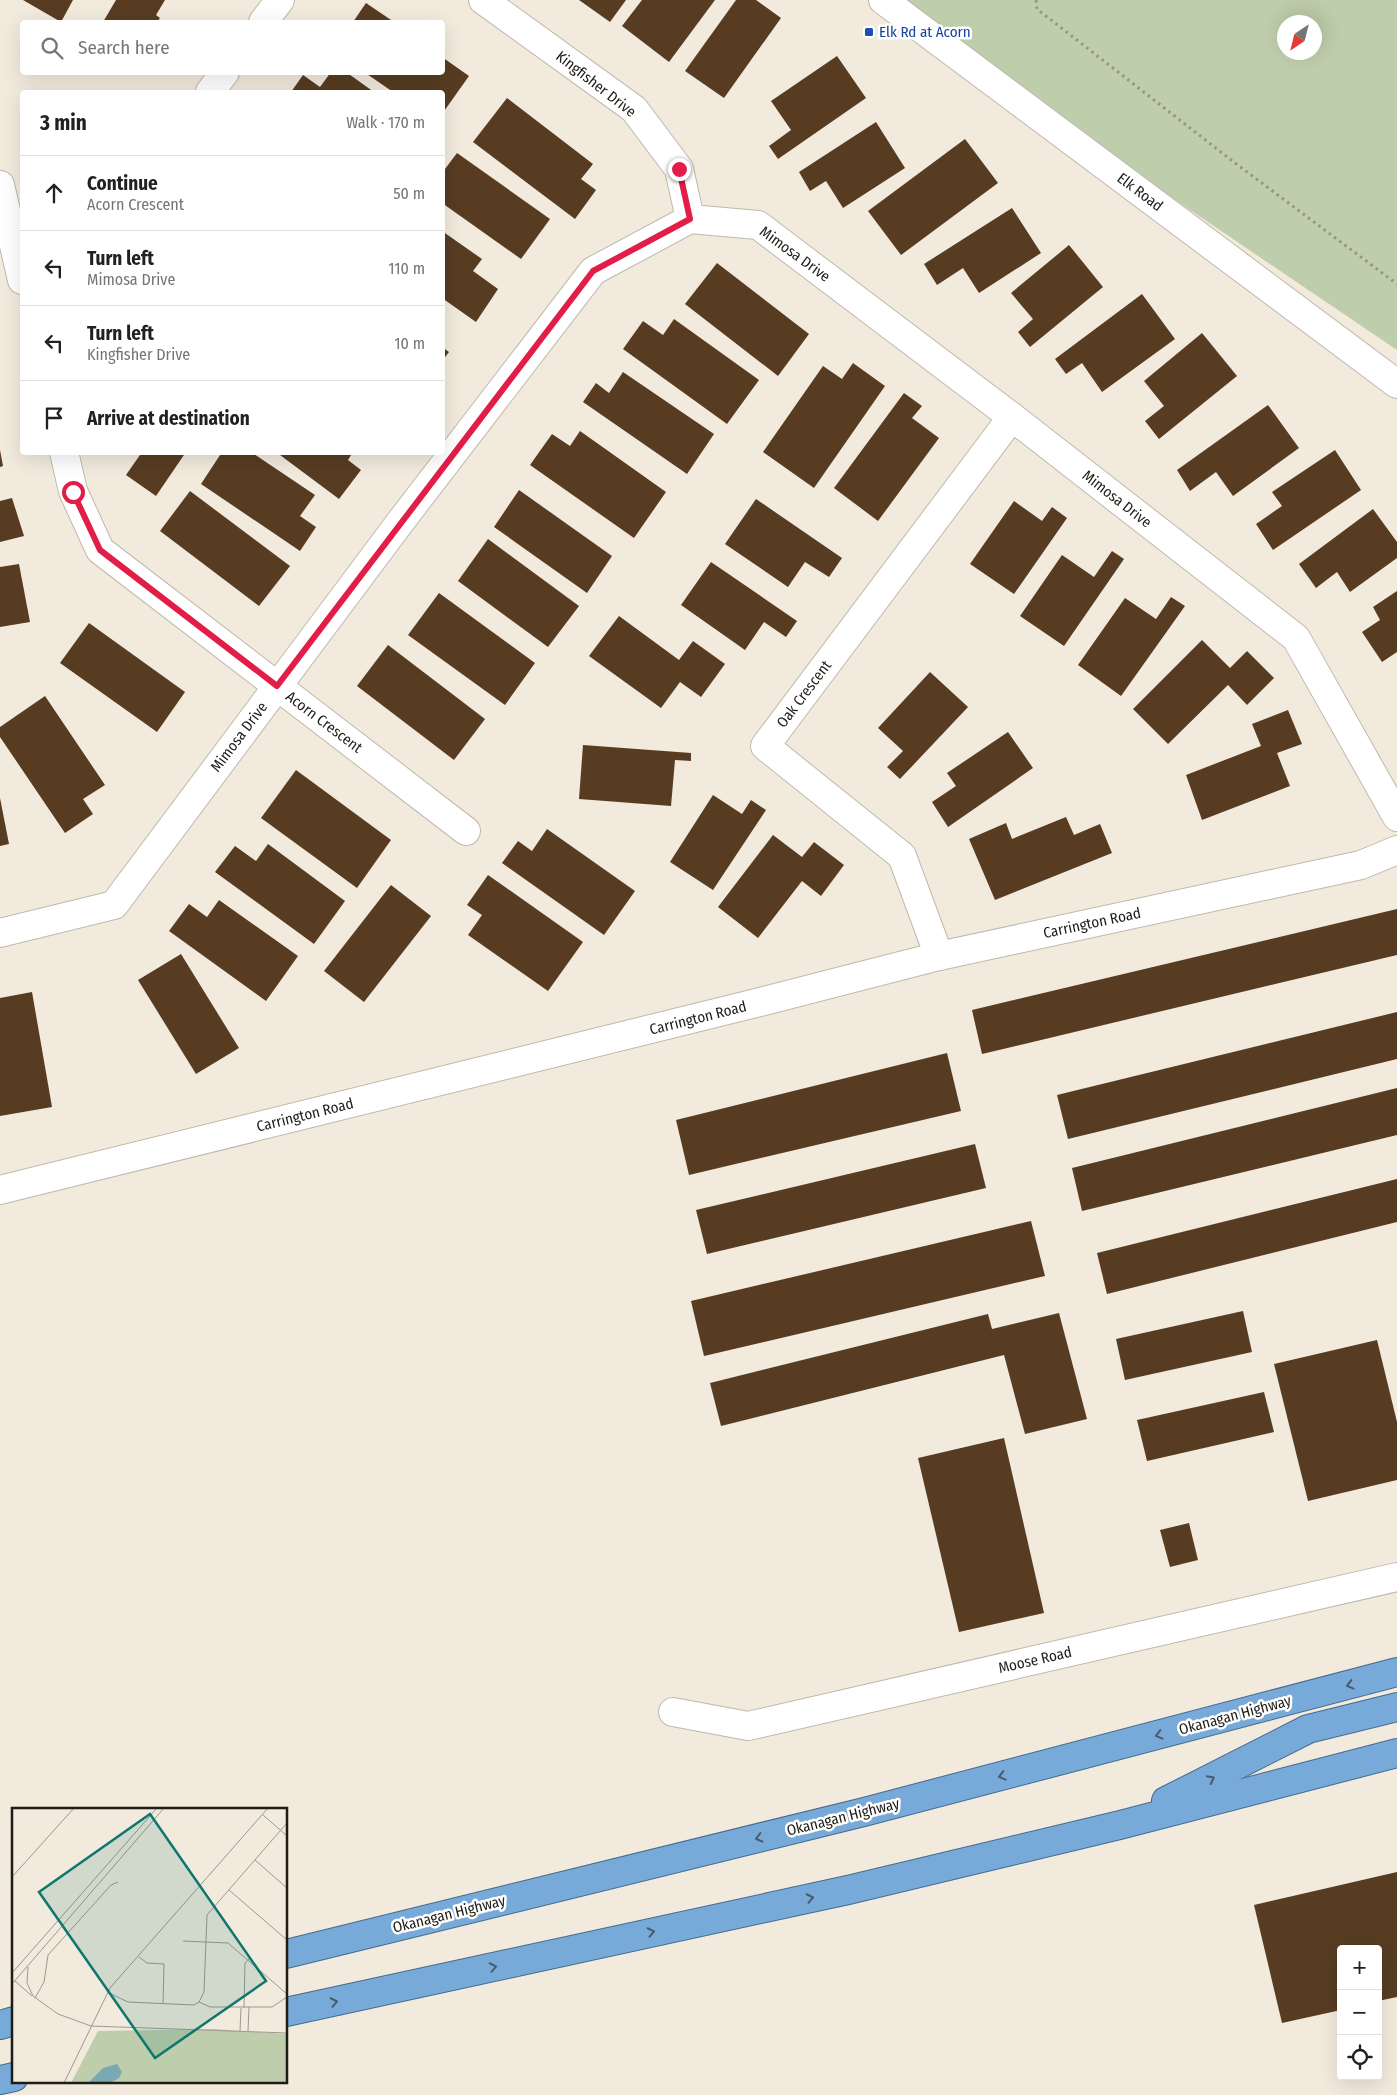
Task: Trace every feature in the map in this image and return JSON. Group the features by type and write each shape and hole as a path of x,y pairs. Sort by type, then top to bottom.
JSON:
{"highway":[{"name":"Okanagan Highway","path":"288,1954 864,1812 1397,1672"},
{"path":"1120,1825 1308,1729 1397,1707"},
{"path":"288,2012 848,1890 1120,1825 1397,1753"}],"street":[{"path":"265,20 280,0"},
{"name":"Kingfisher Drive","path":"483,0 634,109 679,169 690,219"},
{"name":"Elk Road","path":"884,0 1397,384"},
{"path":"212,90 223,75"},
{"path":"0,185 20,271"},
{"name":"Mimosa Drive","path":"0,933 114,905 277,686 593,271 690,219 758,226 1012,417 1296,638 1397,818"},
{"name":"Oak Crescent","path":"939,956 902,856 765,746 1012,417"},
{"name":"Acorn Crescent","path":"65,455 73,492 100,550 466,831"},
{"name":"Carrington Road","path":"0,1190 756,1004 939,956 1361,865 1397,850"},
{"name":"Moose Road","path":"672,1712 748,1726 1397,1577"}],"path":[{"path":"1036,0 1037,9 1235,163 1397,284"}],"green space":[{"path":"880,0 1397,0 1397,350"}],"building":[{"path":"23,0 73,0 62,20 58,20"},
{"path":"116,0 165,0 156,15 160,18 158,20 104,20"},
{"path":"579,0 626,0 610,22"},
{"path":"642,0 715,0 669,62 622,26"},
{"path":"736,0 756,0 781,18 724,98 685,71"},
{"path":"366,3 391,20 354,20"},
{"path":"837,56 866,98 778,159 769,146 791,130 771,101"},
{"path":"445,59 469,76 445,110 445,90 390,90 368,75 445,75"},
{"path":"303,75 320,87 329,75 350,75 371,90 292,90"},
{"path":"507,98 593,164 581,179 596,190 575,219 473,142"},
{"path":"876,122 905,168 843,208 826,181 810,191 799,172"},
{"path":"965,139 998,183 901,255 868,211"},
{"path":"457,153 550,219 521,259 445,205 445,169"},
{"path":"1012,208 1041,253 979,293 963,268 937,285 924,264"},
{"path":"445,233 482,259 473,271 498,289 476,322 445,300"},
{"path":"1069,245 1103,287 1030,347 1018,332 1033,319 1011,293"},
{"path":"717,263 809,334 778,376 685,304"},
{"path":"1142,294 1175,339 1102,392 1082,363 1066,374 1055,359"},
{"path":"674,319 759,380 727,424 623,349 643,321 663,335"},
{"path":"1202,333 1237,376 1159,439 1145,421 1164,406 1144,381"},
{"path":"445,349 449,352 445,357"},
{"path":"853,363 885,386 814,488 763,452 823,366 842,379"},
{"path":"623,372 714,434 687,474 583,402 596,383 609,393"},
{"path":"904,393 922,406 912,418 939,438 878,521 834,488"},
{"path":"1268,405 1299,448 1233,496 1216,472 1190,491 1177,470"},
{"path":"580,431 666,492 634,538 530,465 552,434 570,446"},
{"path":"0,450 3,466 0,467"},
{"path":"1335,450 1361,490 1273,550 1256,524 1282,506 1272,492"},
{"path":"140,455 184,455 156,496 126,475"},
{"path":"220,455 255,455 315,495 300,516 316,527 300,551 201,484"},
{"path":"280,455 351,455 348,460 361,470 339,499"},
{"path":"519,490 612,556 587,593 494,527"},
{"path":"190,491 290,566 259,606 160,531"},
{"path":"12,498 24,536 0,542 0,501"},
{"path":"756,499 842,558 829,577 805,562 788,587 725,544"},
{"path":"1014,501 1042,521 1052,507 1067,518 1014,594 970,564"},
{"path":"1373,509 1397,542 1397,558 1350,592 1337,572 1316,588 1299,564"},
{"path":"488,539 579,606 548,647 458,581"},
{"path":"1112,551 1124,559 1064,646 1020,616 1062,555 1094,577"},
{"path":"711,562 797,621 786,637 764,622 745,650 681,605"},
{"path":"19,564 30,622 0,627 0,567"},
{"path":"1397,591 1397,652 1382,662 1362,632 1380,620 1373,607"},
{"path":"439,593 535,663 505,705 408,635"},
{"path":"1171,597 1185,606 1121,696 1078,665 1125,598 1156,619"},
{"path":"619,616 679,660 693,641 725,664 701,697 680,682 661,708 589,656"},
{"path":"89,623 185,692 157,732 60,663"},
{"path":"1202,640 1230,668 1247,651 1274,678 1247,705 1228,685 1168,744 1133,709"},
{"path":"388,645 485,719 454,760 357,686"},
{"path":"930,672 968,707 900,779 887,767 903,751 878,728"},
{"path":"45,696 105,785 83,799 93,814 65,833 0,737 0,727"},
{"path":"1288,710 1302,744 1277,753 1290,786 1202,820 1186,775 1261,746 1252,724"},
{"path":"1008,732 1033,768 948,827 932,802 956,786 947,773"},
{"path":"583,745 691,753 691,761 675,760 671,806 579,799"},
{"path":"296,770 391,840 357,888 261,818"},
{"path":"713,795 742,814 751,800 766,810 713,890 670,862"},
{"path":"0,798 9,844 0,846"},
{"path":"1066,817 1074,835 1100,824 1112,853 995,900 969,839 1006,823 1012,839"},
{"path":"547,829 635,891 604,935 502,863 518,841 532,851"},
{"path":"773,835 802,857 814,842 844,865 821,896 802,881 758,938 718,907"},
{"path":"268,844 345,901 314,944 215,872 235,846 256,861"},
{"path":"488,875 583,942 548,991 468,935 482,915 467,905"},
{"path":"391,885 431,916 364,1002 324,971"},
{"path":"219,900 298,956 266,1001 169,931 189,904 207,917"},
{"path":"1397,909 1397,955 982,1054 972,1010"},
{"path":"181,954 239,1048 196,1074 138,980"},
{"path":"32,992 52,1107 0,1116 0,998"},
{"path":"1397,1012 1397,1059 1068,1139 1057,1095"},
{"path":"947,1053 961,1111 689,1175 676,1120"},
{"path":"1397,1088 1397,1135 1082,1211 1072,1168"},
{"path":"975,1144 986,1188 707,1254 696,1210"},
{"path":"1397,1179 1397,1222 1107,1294 1097,1253"},
{"path":"1031,1221 1045,1276 704,1356 691,1301"},
{"path":"1243,1311 1252,1352 1125,1380 1116,1339"},
{"path":"1059,1313 1087,1419 1025,1434 1004,1355 721,1426 710,1383 988,1314 992,1329"},
{"path":"1377,1340 1397,1422 1397,1480 1308,1501 1274,1364"},
{"path":"1264,1392 1274,1432 1147,1461 1137,1420"},
{"path":"1004,1438 1044,1613 959,1632 918,1458"},
{"path":"1189,1523 1198,1560 1170,1567 1160,1530"},
{"path":"1397,1872 1397,1997 1382,2000 1382,1945 1337,1945 1337,2011 1282,2023 1254,1905"}],"place":[{"name":"Elk Rd at Acorn","path":"869,32"}],"route":[{"path":"73,492 100,550 277,686 593,271 690,219 679,169"}]}
